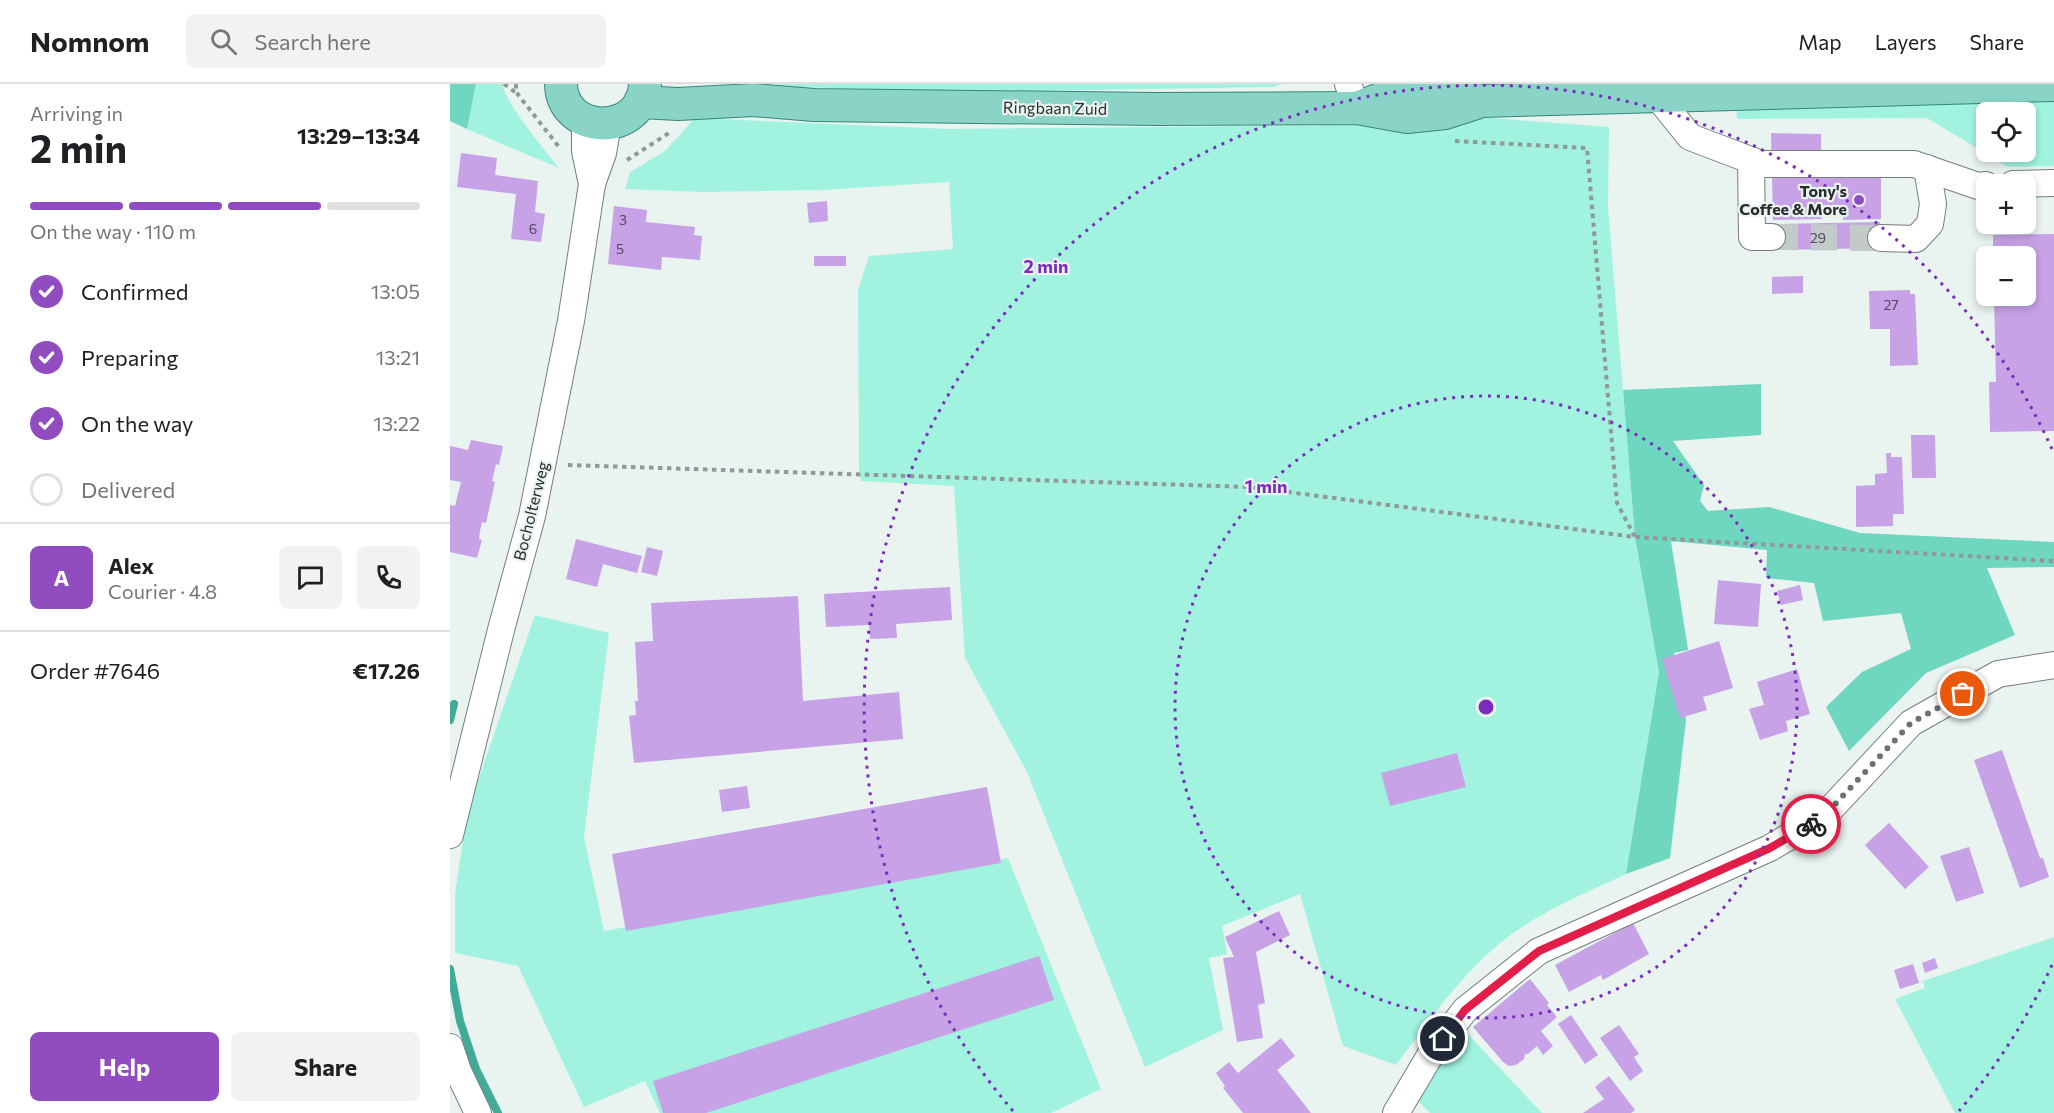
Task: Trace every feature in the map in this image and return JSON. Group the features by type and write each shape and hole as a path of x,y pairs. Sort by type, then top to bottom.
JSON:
{"main road":[{"path":"561,84 565,102 574,113 596,122 621,120 632,113 643,93"},
{"name":"Ringbaan Zuid","path":"710,84 753,99"},
{"name":"Ringbaan Zuid","path":"643,93 678,104 753,99 814,105 1156,110 1355,92 1435,91 1482,101 1652,90 2054,85"}],"street":[{"path":"1652,90 1690,136 1761,164 1914,164 1976,185"},
{"name":"Bocholterweg","path":"450,835 499,637 532,516 543,464 571,321 592,183 603,153 596,122"},
{"path":"1751,160 1752,237 1772,237"},
{"path":"1881,238 1916,239 1930,224 1934,204 1927,168"},
{"path":"2036,183 2054,183"},
{"path":"1396,1113 1431,1053 1465,1010 1539,951 1770,848 1824,816 1911,723 1998,674 2054,665"},
{"path":"450,1047 458,1071 478,1113"}],"path":[{"path":"504,84 516,92 561,150"},
{"path":"516,84 516,92"},
{"path":"1446,140 1587,148 1617,503 1635,537"},
{"path":"543,464 1250,487 1635,537 2054,561"}],"green space":[{"path":"450,84 476,84 467,129 450,121"},
{"path":"476,84 503,84 517,113 559,168 467,129"},
{"path":"774,84 1282,84 1273,87 969,92 800,87"},
{"path":"2054,100 2054,166 2008,167 2000,162 2036,162 2036,102 1976,102 1976,148 1927,118 1737,119 1736,104"},
{"path":"695,118 949,129 1363,125 1491,118 1609,127 1608,207 1635,537 1659,672 1626,874 1542,915 1498,945 1451,993 1396,1065 1343,1046 1300,894 1222,926 1227,954 1209,958 1223,1030 1145,1067 1027,772 965,658 954,486 861,481 859,470 858,290 869,256 953,249 949,182 822,190 703,192 625,189 630,172 665,151"},
{"path":"1761,384 1761,435 1673,441 1704,485 1700,501 1708,511 1769,507 1860,533 2054,542 2054,567 1987,568 2015,635 1926,673 1849,751 1826,707 1862,672 1911,649 1901,613 1823,621 1814,583 1766,578 1767,550 1671,541 1688,650 1674,653 1686,720 1670,858 1626,874 1659,672 1635,537 1623,390"},
{"path":"535,615 609,633 584,837 604,931 1008,858 1101,1089 1051,1113 660,1113 645,1081 584,1107 518,966 455,953 455,894 467,813"},
{"path":"2054,937 2054,1113 1955,1113 1895,999 1925,988 1923,981"},
{"path":"1463,1029 1542,1113 1430,1113 1418,1101"}],"building":[{"path":"1771,133 1821,134 1821,177 1881,178 1881,219 1843,220 1843,206 1822,205 1822,219 1773,220"},
{"path":"461,153 497,158 495,175 538,181 535,212 545,214 541,242 511,239 516,194 457,187"},
{"path":"827,201 828,221 809,223 807,203"},
{"path":"614,206 647,210 646,222 695,227 694,235 702,236 700,260 662,257 661,270 608,264"},
{"path":"1880,222 1881,248 1772,250 1772,224"},
{"path":"2054,234 2054,431 1990,432 1989,382 1996,382 1994,306 2036,306 2036,246 1993,246 1993,235"},
{"path":"814,256 846,256 846,266 814,266"},
{"path":"1803,276 1803,293 1772,294 1772,277"},
{"path":"1910,290 1910,294 1915,294 1918,365 1890,366 1890,329 1870,329 1869,291"},
{"path":"1911,435 1935,435 1936,478 1912,478"},
{"path":"471,440 503,446 499,465 496,464 492,481 495,482 486,523 482,522 479,539 482,540 477,558 450,552 450,505 455,506 461,482 450,480 450,446 468,450"},
{"path":"1886,453 1891,453 1891,457 1902,457 1904,514 1893,514 1893,526 1856,527 1856,486 1875,485 1875,474 1887,473"},
{"path":"576,539 642,556 637,573 603,564 597,587 566,579"},
{"path":"647,547 663,551 657,576 641,572"},
{"path":"1718,580 1761,584 1758,627 1714,624"},
{"path":"1800,585 1803,600 1781,605 1777,591"},
{"path":"950,587 952,620 896,624 897,638 870,639 869,625 826,627 824,594"},
{"path":"798,596 803,701 899,692 903,739 634,763 629,716 636,715 635,701 638,701 635,642 653,641 651,603"},
{"path":"1719,641 1733,688 1703,697 1707,710 1680,718 1662,659"},
{"path":"1797,669 1810,714 1786,721 1788,731 1760,740 1749,709 1764,705 1757,682"},
{"path":"2002,750 2040,858 2043,858 2049,877 2020,888 1974,760"},
{"path":"1457,753 1466,787 1390,806 1381,773"},
{"path":"747,786 750,808 722,812 719,790"},
{"path":"987,787 1001,863 626,931 612,854"},
{"path":"1889,823 1929,867 1905,889 1865,845"},
{"path":"1969,847 1984,893 1956,902 1940,856"},
{"path":"1279,911 1290,935 1256,952 1265,1003 1258,1005 1263,1038 1237,1042 1223,958 1234,957 1225,937"},
{"path":"1633,923 1649,954 1603,980 1601,975 1569,992 1555,965"},
{"path":"1039,956 1054,1000 706,1113 663,1113 653,1081"},
{"path":"1935,958 1938,968 1925,973 1922,963"},
{"path":"1913,964 1919,983 1900,989 1894,970"},
{"path":"1530,979 1557,1017 1541,1031 1553,1046 1543,1055 1537,1046 1525,1054 1524,1059 1516,1065 1509,1066 1473,1027"},
{"path":"1571,1015 1598,1055 1585,1064 1558,1024"},
{"path":"1619,1025 1639,1054 1634,1057 1643,1071 1630,1081 1600,1038"},
{"path":"1281,1038 1295,1056 1277,1070 1311,1113 1243,1113 1223,1088 1225,1086 1216,1073 1229,1062 1238,1073"},
{"path":"1609,1076 1635,1110 1631,1113 1583,1113 1604,1099 1595,1087"}],"waterway":[{"path":"450,720 454,704"},
{"path":"450,969 460,1021 476,1069 498,1113"}],"tunnel":[{"path":"1772,237 1881,238"}],"way so far":[{"path":"1811,824 1824,816 1911,723 1963,694"}],"place":[{"name":"Tony's Coffee & More","path":"1859,200"}],"route":[{"path":"1443,1039 1465,1010 1539,951 1770,848 1811,824"}]}
